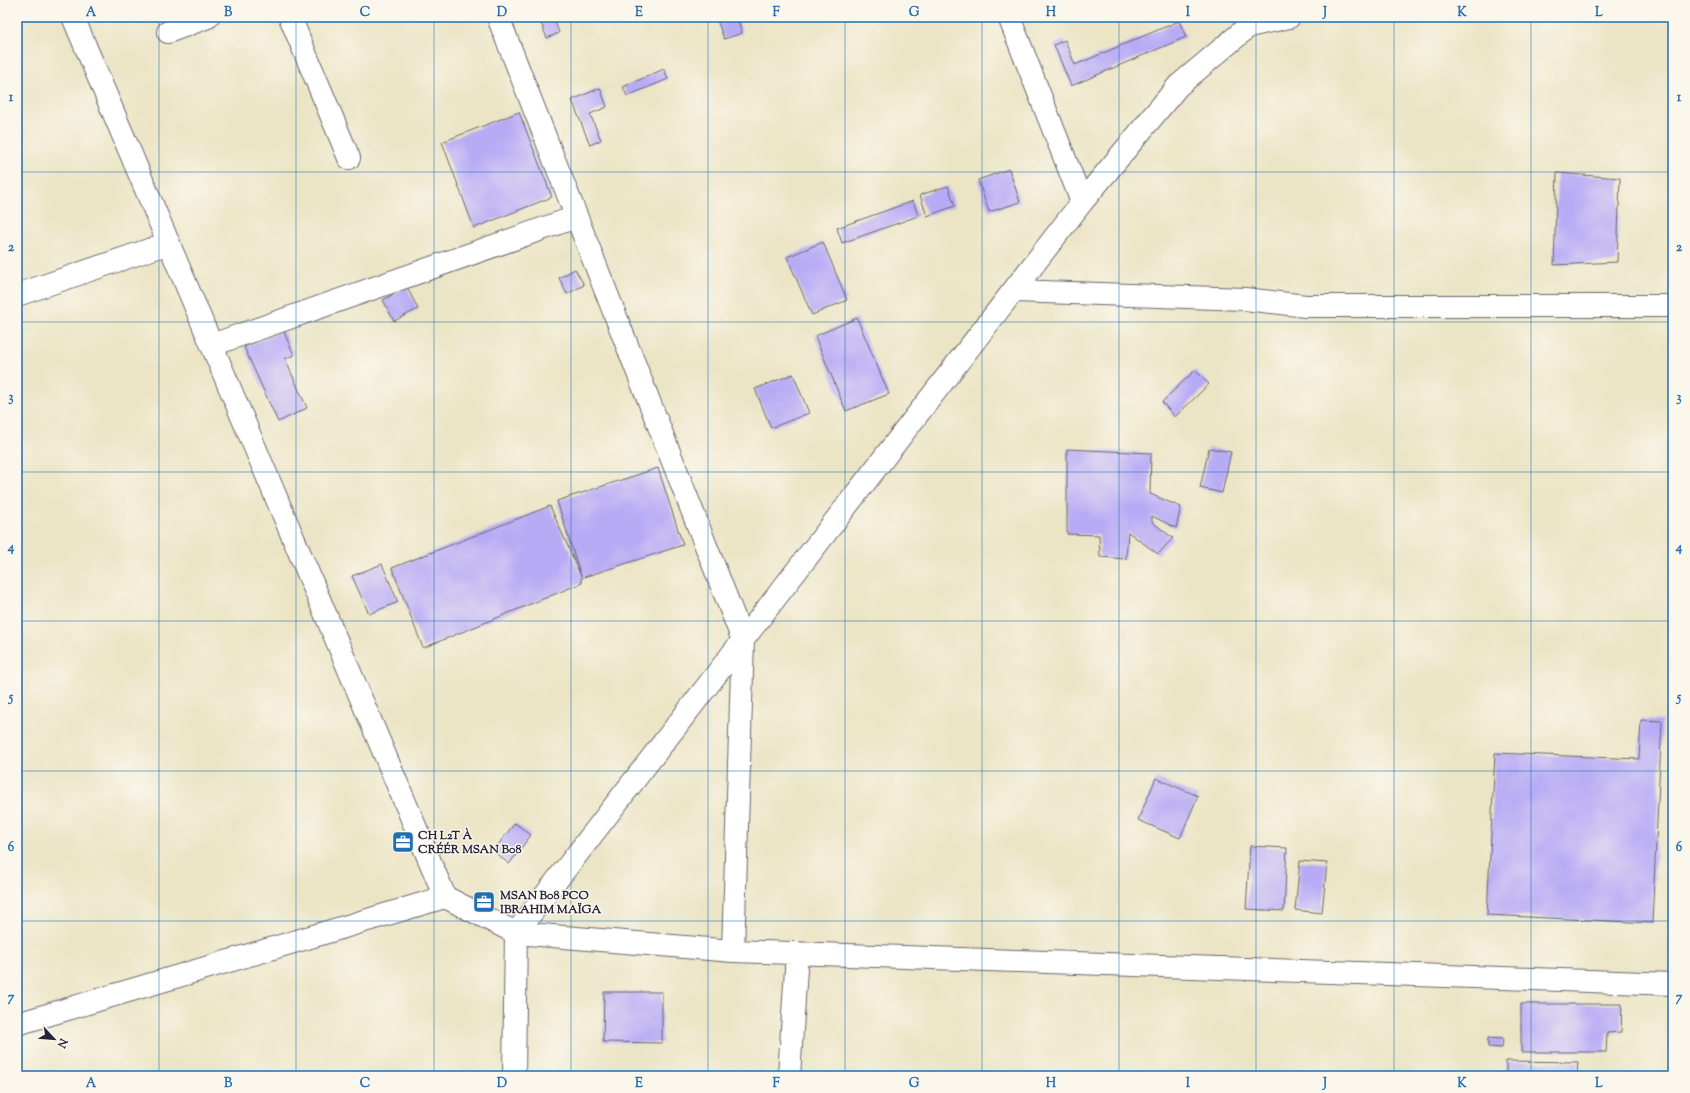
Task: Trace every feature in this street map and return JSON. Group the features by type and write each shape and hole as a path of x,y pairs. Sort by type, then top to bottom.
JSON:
{"street":[{"path":"73,17 445,897 516,933 733,951 1673,984"},
{"path":"168,32 208,17"},
{"path":"290,17 349,158"},
{"path":"498,17 743,640 733,951"},
{"path":"1010,17 1082,202"},
{"path":"514,1076 516,933 1082,202 1178,86 1249,26 1290,17"},
{"path":"212,345 576,217"},
{"path":"17,295 169,243"},
{"path":"1014,291 1245,299 1306,306 1673,306"},
{"path":"17,1024 445,897"},
{"path":"789,1076 796,953"}],"building":[{"path":"716,17 737,17 742,33 724,39"},
{"path":"554,18 559,33 547,38 541,23"},
{"path":"1179,21 1186,37 1071,86 1054,45 1065,40 1075,65"},
{"path":"664,69 668,79 627,96 623,87"},
{"path":"600,88 607,107 590,114 601,140 590,145 572,100"},
{"path":"519,112 552,197 474,228 442,142"},
{"path":"1009,169 1020,202 989,212 978,180"},
{"path":"1557,173 1620,178 1617,262 1554,265"},
{"path":"948,186 955,206 927,216 920,195"},
{"path":"913,201 918,216 842,243 837,228"},
{"path":"823,242 847,300 812,315 787,257"},
{"path":"575,269 584,285 567,294 559,278"},
{"path":"407,287 418,309 394,321 383,300"},
{"path":"857,318 889,394 846,411 815,336"},
{"path":"283,330 294,355 285,359 307,408 278,422 244,347"},
{"path":"1195,370 1209,384 1175,417 1162,402"},
{"path":"793,374 809,413 771,428 755,389"},
{"path":"1209,448 1231,452 1222,493 1200,488"},
{"path":"1067,449 1151,453 1150,494 1181,507 1176,528 1152,516 1152,522 1173,538 1158,554 1128,532 1126,559 1100,557 1099,535 1067,534"},
{"path":"658,468 683,545 581,578 582,583 423,648 392,568 550,506 581,576 557,501"},
{"path":"382,564 398,602 369,614 352,576"},
{"path":"1641,720 1662,721 1652,923 1487,915 1495,753 1639,759"},
{"path":"1156,778 1198,796 1180,838 1138,820"},
{"path":"515,823 531,835 509,864 493,851"},
{"path":"1250,846 1287,848 1284,911 1246,909"},
{"path":"1300,861 1327,863 1322,913 1295,910"},
{"path":"604,992 662,992 662,1043 603,1042"},
{"path":"1521,1004 1622,1004 1621,1032 1607,1033 1606,1052 1521,1052"},
{"path":"1488,1038 1503,1039 1502,1048 1488,1047"},
{"path":"1506,1061 1578,1062 1577,1076 1506,1076"}],"place":[{"name":"CH L2T À CRÉÉR MSAN B08","path":"403,842"},
{"name":"MSAN B08 PCO IBRAHIM MAÏGA","path":"484,902"}]}
